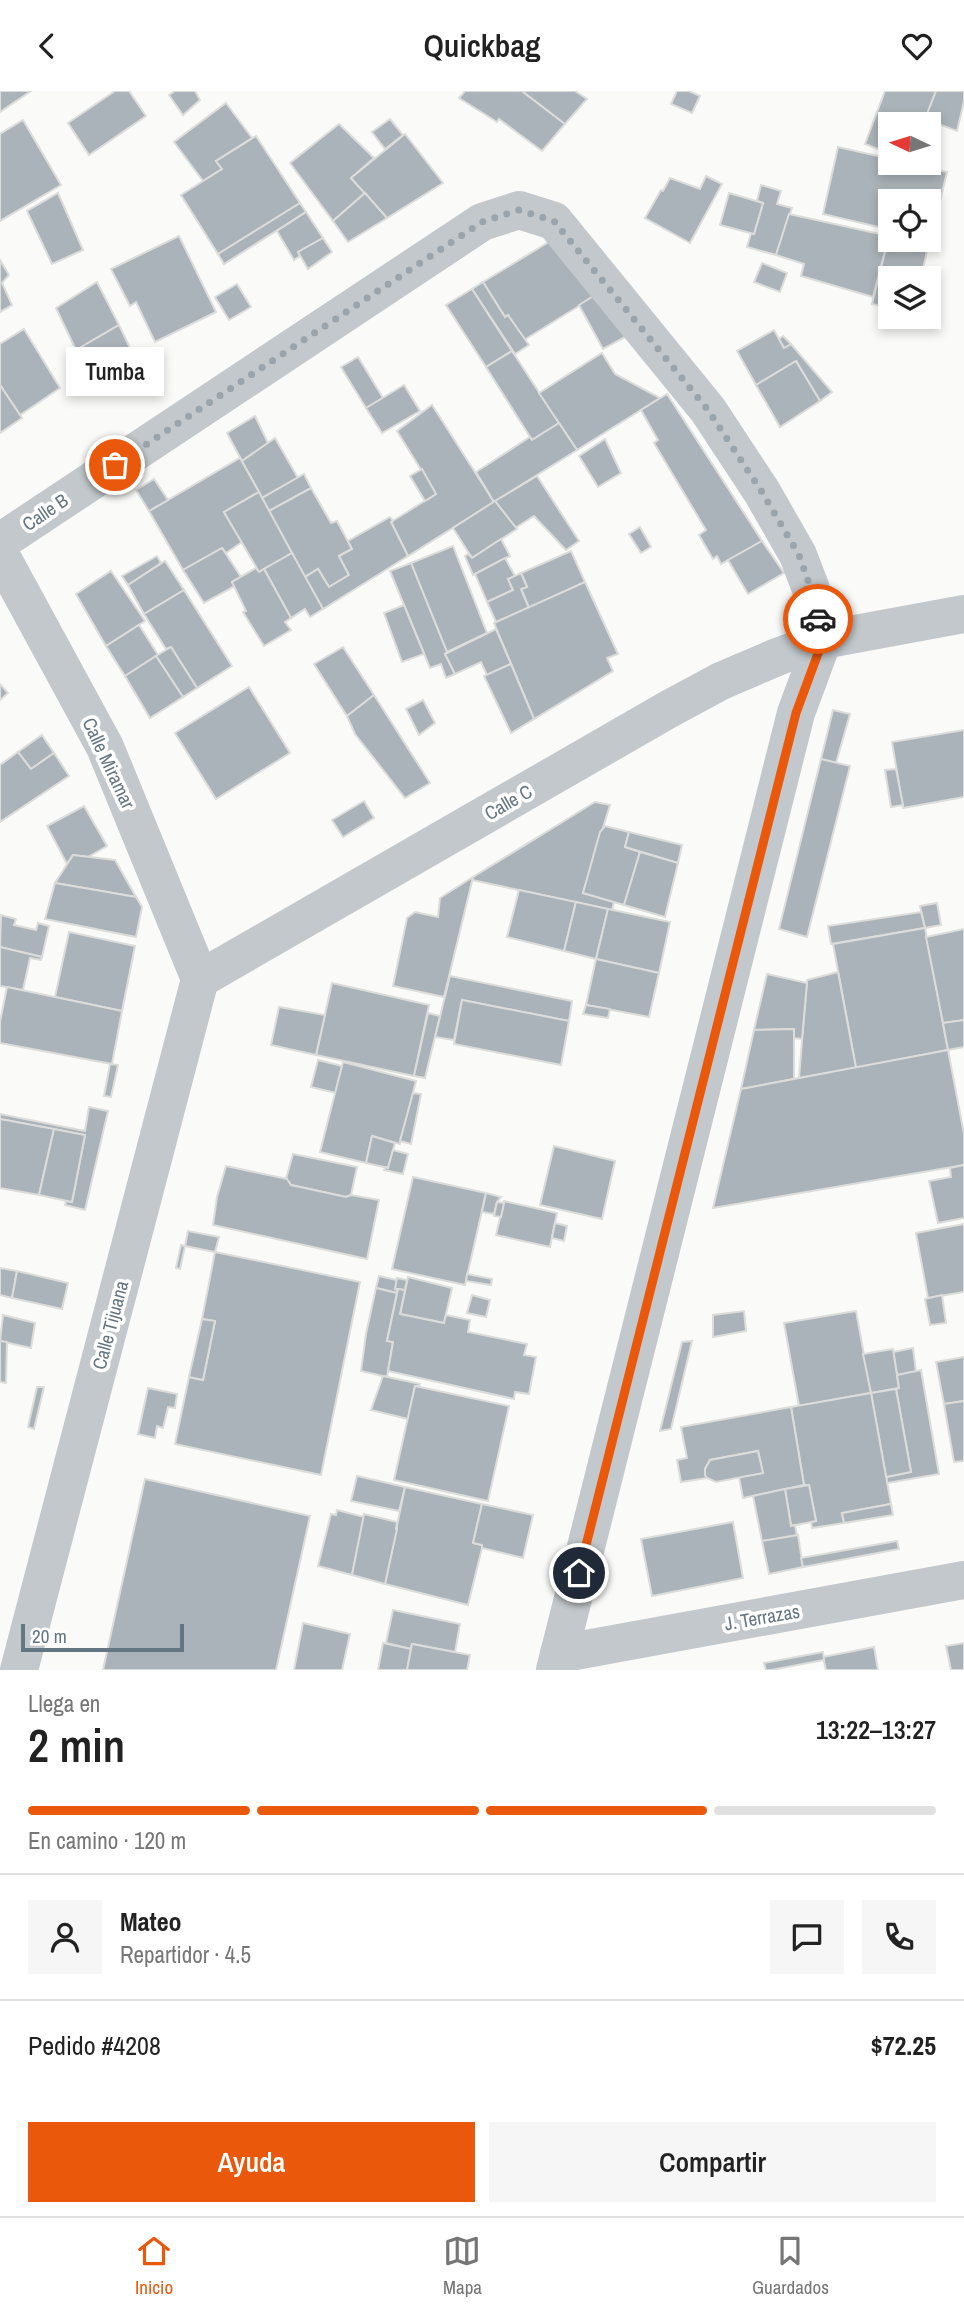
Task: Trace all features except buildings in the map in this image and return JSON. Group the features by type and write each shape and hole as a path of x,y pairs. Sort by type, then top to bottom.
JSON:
{"street":[{"name":"Calle B","path":"0,542 482,222 519,210 554,221 708,410 762,492 799,555 811,589 823,640"},
{"name":"Calle Miramar","path":"0,554 104,747 200,979"},
{"name":"Calle C","path":"200,979 721,681 823,640 964,614"},
{"path":"557,1662 796,713 823,640"},
{"name":"Calle Tijuana","path":"19,1670 200,979"},
{"name":"J. Terrazas","path":"557,1662 964,1580"}],"way so far":[{"path":"115,465 482,222 519,210 554,221 708,410 762,492 799,555 818,619"}],"place":[{"name":"Tumba","path":"115,465"}],"route":[{"path":"579,1573 796,713 823,640 818,619"}]}
